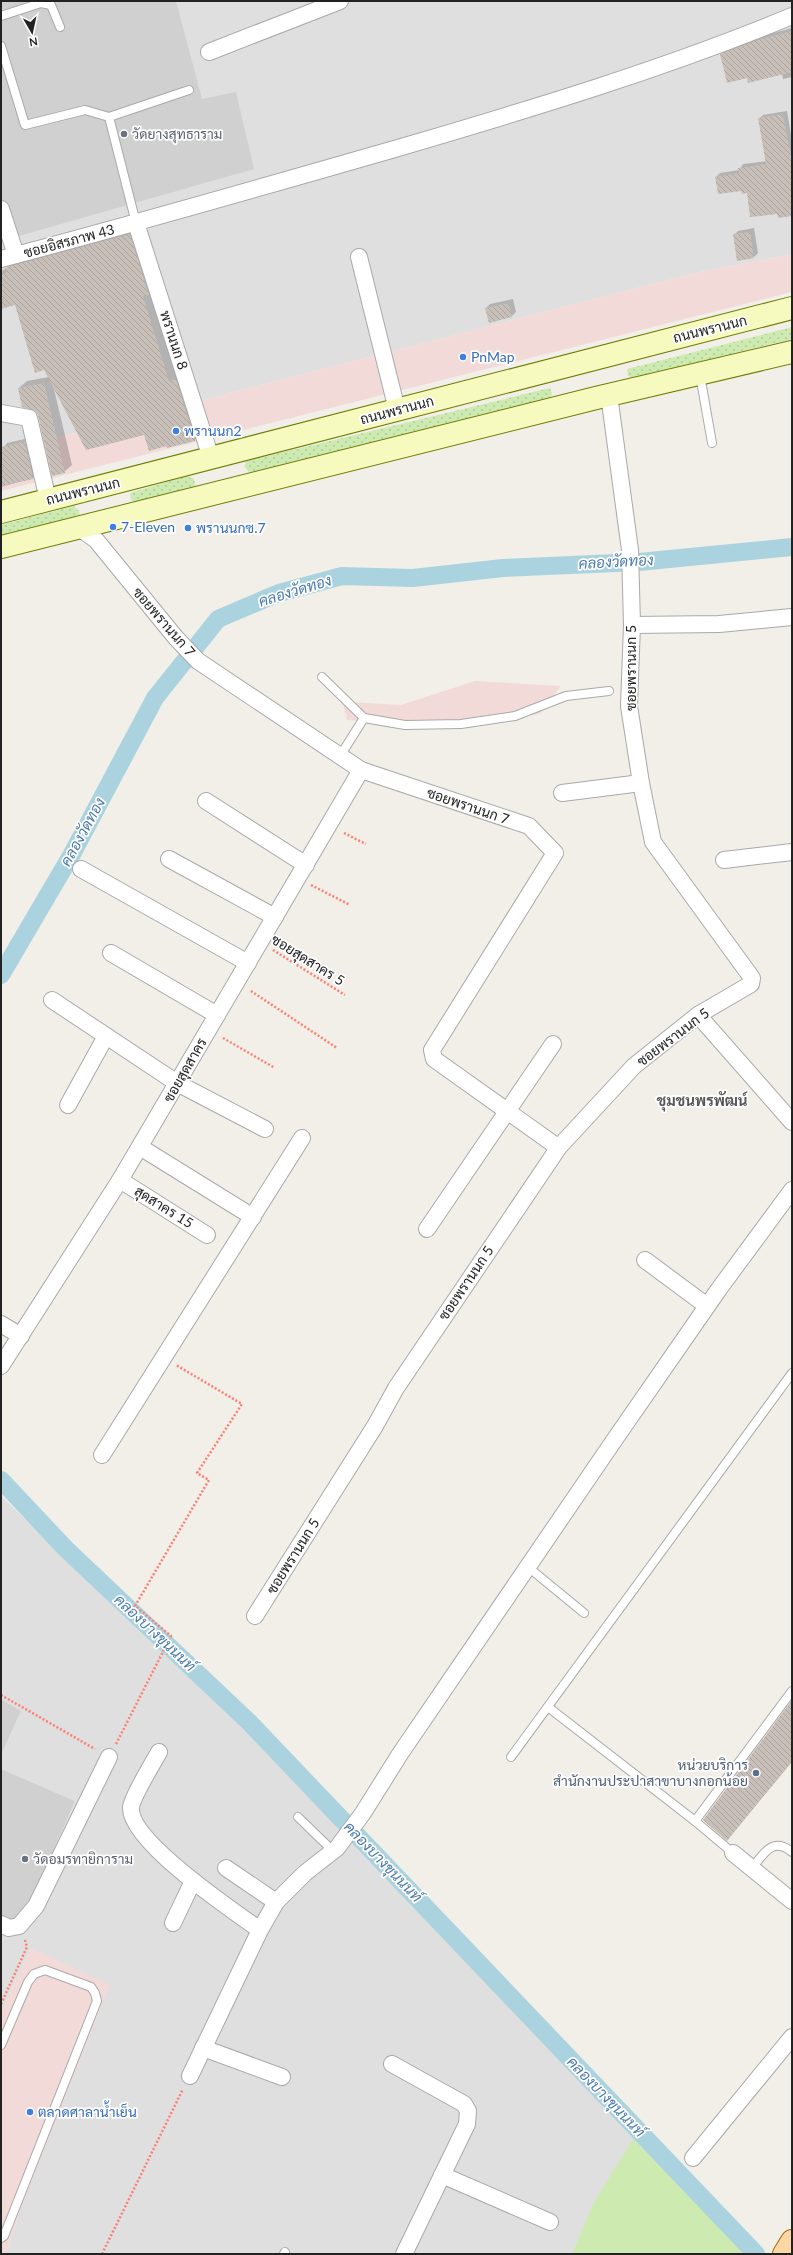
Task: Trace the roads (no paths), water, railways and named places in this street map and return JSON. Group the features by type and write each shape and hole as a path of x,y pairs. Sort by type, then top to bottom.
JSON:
{"main road":[{"name":"ถนนพรานนก","path":"1,512 792,308"},
{"path":"1,547 186,500 792,352"},
{"path":"235,452 230,463 232,470 240,479 251,484"},
{"path":"171,469 193,468 200,474 202,481 200,488 186,500"},
{"path":"52,499 75,498 84,504 89,512 88,518 78,527"},
{"path":"784,2254 792,2241"}],"street":[{"path":"209,52 340,1"},
{"name":"ซอยอิสรภาพ 43","path":"9,257 136,223 479,124 652,70 786,18"},
{"path":"1,209 9,257"},
{"name":"พรานนก 8","path":"136,223 211,458"},
{"path":"359,257 397,410"},
{"name":"ซอยพรานนก 5","path":"255,1616 375,1426 396,1388 559,1147 634,1066 698,1015 751,984 752,978 653,842 641,783 629,706 632,625 630,550 609,396"},
{"path":"1,414 29,418 52,499"},
{"name":"ซอยพรานนก 7","path":"78,527 96,540 176,638 198,661 361,770 529,826 555,853 432,1050 434,1059 552,1143"},
{"path":"632,625 719,624 792,617"},
{"name":"ซอยสุดสาคร","path":"1,1366 140,1147 261,942 295,877 329,825 361,770"},
{"path":"562,793 641,783"},
{"path":"206,801 295,877"},
{"path":"724,860 792,852"},
{"path":"169,859 275,917"},
{"path":"82,869 248,963"},
{"path":"111,953 217,1015"},
{"path":"52,1000 178,1083 265,1129"},
{"path":"698,1015 792,1122"},
{"path":"68,1105 106,1036"},
{"path":"427,1229 506,1110 553,1044"},
{"path":"102,1455 302,1138"},
{"path":"140,1147 253,1217"},
{"name":"สุดสาคร 15","path":"120,1180 207,1235"},
{"path":"190,2076 260,1930 276,1902 305,1873 335,1850 363,1813 400,1754 707,1306 792,1190"},
{"path":"645,1260 707,1306"},
{"path":"1,1324 21,1336"},
{"path":"159,1752 131,1806 132,1818 140,1830 193,1881 213,1898 260,1930"},
{"path":"7,1926 19,1926 36,1906 109,1757"},
{"path":"733,1853 792,1901"},
{"path":"226,1868 276,1902"},
{"path":"174,1923 193,1881"},
{"path":"693,2158 792,2037"},
{"path":"203,2048 282,2077"},
{"path":"392,2064 464,2104 468,2111 467,2124 404,2254"},
{"path":"442,2175 550,2222"}],"lane":[{"path":"1,16 41,3 50,5 60,27"},
{"path":"1,46 25,125 85,110 109,117 189,90"},
{"path":"109,117 136,223"},
{"path":"700,374 712,443"},
{"path":"322,677 364,718 405,725 461,724 515,716 577,693 609,691"},
{"path":"340,756 364,718"},
{"path":"511,1757 792,1373"},
{"path":"528,1567 584,1613"},
{"path":"695,1821 792,1691"},
{"path":"548,1707 695,1821 733,1853"},
{"path":"298,1817 335,1850"},
{"path":"752,1868 770,1848 778,1844 785,1846 792,1852"},
{"path":"1,2045 28,1982 34,1974 45,1970 91,1987 95,1993 97,2001 4,2236 1,2238"}],"waterway":[{"name":"คลองวัดทอง","path":"1,975 72,854 155,698 218,619 279,593 342,576 413,578 503,568 639,562 792,547"},
{"name":"คลองบางขุนนนท์","path":"1,1480 66,1549 249,1722 756,2254"}],"place":[{"name":"วัดยางสุทธาราม","path":"124,134"},
{"name":"PnMap","path":"463,357"},
{"name":"พรานนก2","path":"176,431"},
{"name":"7-Eleven","path":"113,527"},
{"name":"พรานนกซ.7","path":"188,528"},
{"name":"หน่วยบริการ สำนักงานประปาสาขาบางกอกน้อย","path":"756,1773"},
{"name":"วัดอมรทายิการาม","path":"25,1859"},
{"name":"ตลาดศาลาน้ำเย็น","path":"30,2112"}],"district":[{"name":"ชุมชนพรพัฒน์","path":"702,1101"}]}
